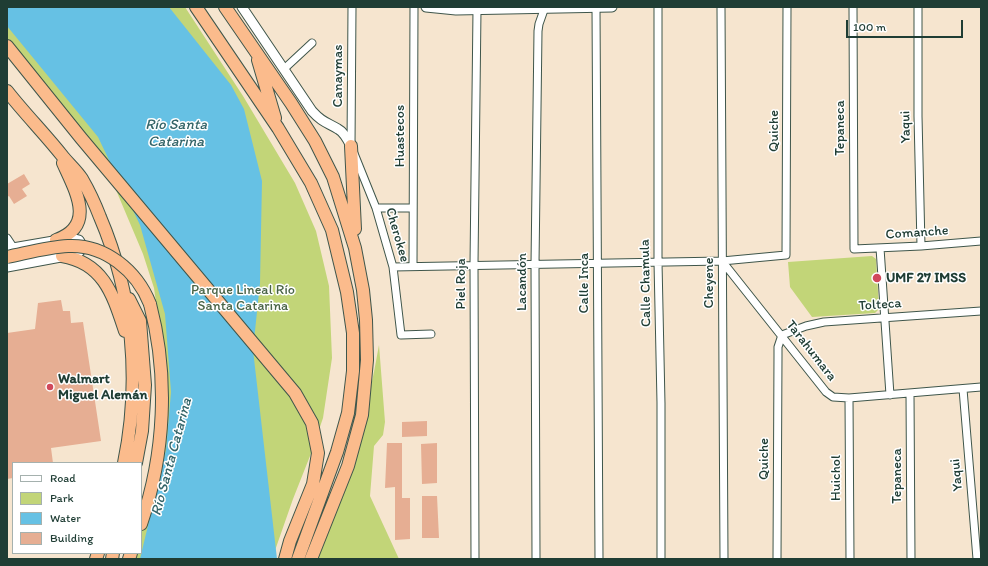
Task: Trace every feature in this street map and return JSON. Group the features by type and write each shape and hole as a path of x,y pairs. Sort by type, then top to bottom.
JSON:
{"highway":[{"path":"196,7 278,128 311,183 332,230 347,292 353,333 353,371 348,413 337,452 298,559"},
{"path":"225,7 291,103 315,141 333,177 355,248 363,290 366,320 367,360 362,415 348,466 311,559"},
{"path":"7,46 81,138 295,393 312,423 318,453 313,484 290,541 285,559"},
{"path":"256,52 278,128"},
{"path":"7,91 81,178 98,210 111,246 124,289 129,323 133,371 132,406 124,462"},
{"path":"351,146 355,248"},
{"path":"56,148 75,190 81,211 79,219 73,229 65,236 56,240"},
{"path":"9,251 76,246 90,248 110,256 130,270 145,293 155,321 161,365 162,420 156,468 142,520"},
{"path":"62,256 84,263 96,272 105,282 115,303 131,351"},
{"path":"124,289 140,321 145,385 142,431 136,462"}],"street":[{"path":"242,7 319,119 338,129 346,136 351,146"},
{"name":"Canaymas","path":"351,146 352,7"},
{"name":"Huastecos","path":"413,266 414,7"},
{"path":"426,7 456,10 545,7 612,7"},
{"name":"Lacandón","path":"536,559 535,264 538,31 545,7"},
{"name":"Calle Inca","path":"596,7 599,559"},
{"name":"Calle Chamula","path":"658,7 658,262 661,403 660,559"},
{"name":"Cheyene","path":"721,7 724,559"},
{"name":"Quiche","path":"722,260 786,255 787,7"},
{"name":"Tepaneca","path":"853,7 854,249"},
{"name":"Yaqui","path":"918,7 918,116 921,246"},
{"name":"Piel Roja","path":"474,559 474,264 477,10"},
{"path":"284,70 312,43"},
{"name":"Cherokee","path":"351,146 376,208 393,267 401,335 431,334"},
{"path":"376,208 413,208"},
{"path":"7,238 9,251 56,240 76,238 82,245 82,250 77,254 7,267"},
{"name":"Comanche","path":"854,249 921,246 981,241"},
{"path":"880,248 890,395"},
{"path":"393,267 474,264 722,260"},
{"name":"Tarahumara","path":"722,260 826,392 833,397 849,398 981,387"},
{"name":"Tolteca","path":"782,335 815,324 981,311"},
{"name":"Quiche","path":"777,559 778,347 782,335"},
{"name":"Yaqui","path":"962,389 977,559"},
{"name":"Tepaneca","path":"910,393 910,559"},
{"name":"Huichol","path":"849,398 850,559"}],"green space":[{"name":"Río Santa Catarina","path":"7,7 185,7 243,96 295,183 316,231 329,286 332,358 323,418 272,559 129,559 130,554 142,554 142,513 162,419 161,338 154,288 143,254 116,190 79,128 7,39"},
{"path":"872,256 876,259 879,309 875,313 812,317 790,287 788,262"},
{"path":"379,345 385,422 383,435 374,446 370,496 399,559 318,559 326,531 351,463 359,436"}],"water":[{"name":"Río Santa Catarina","path":"7,7 169,7 231,85 244,109 262,181 260,283 253,350 277,559 140,559 166,450 171,392 165,314 140,225 98,137 7,26"}],"building":[{"path":"24,174 30,184 22,189 27,196 14,204 9,196 7,197 7,184"},
{"name":"Walmart Miguel Alemán","path":"61,300 63,311 70,311 71,323 83,322 101,441 51,448 53,462 12,462 12,478 7,479 7,333 35,329 38,303"},
{"path":"427,421 427,436 402,437 402,422"},
{"path":"387,443 402,443 402,498 410,498 410,539 395,540 395,487 385,488"},
{"path":"437,443 437,483 422,484 421,444"},
{"path":"422,496 437,496 439,538 422,538"}],"place":[{"name":"UMF 27 IMSS","path":"877,278"},
{"name":"Walmart Miguel Alemán","path":"50,387"}],"park label":[{"name":"Parque Lineal Río Santa Catarina","path":"243,298"}]}
